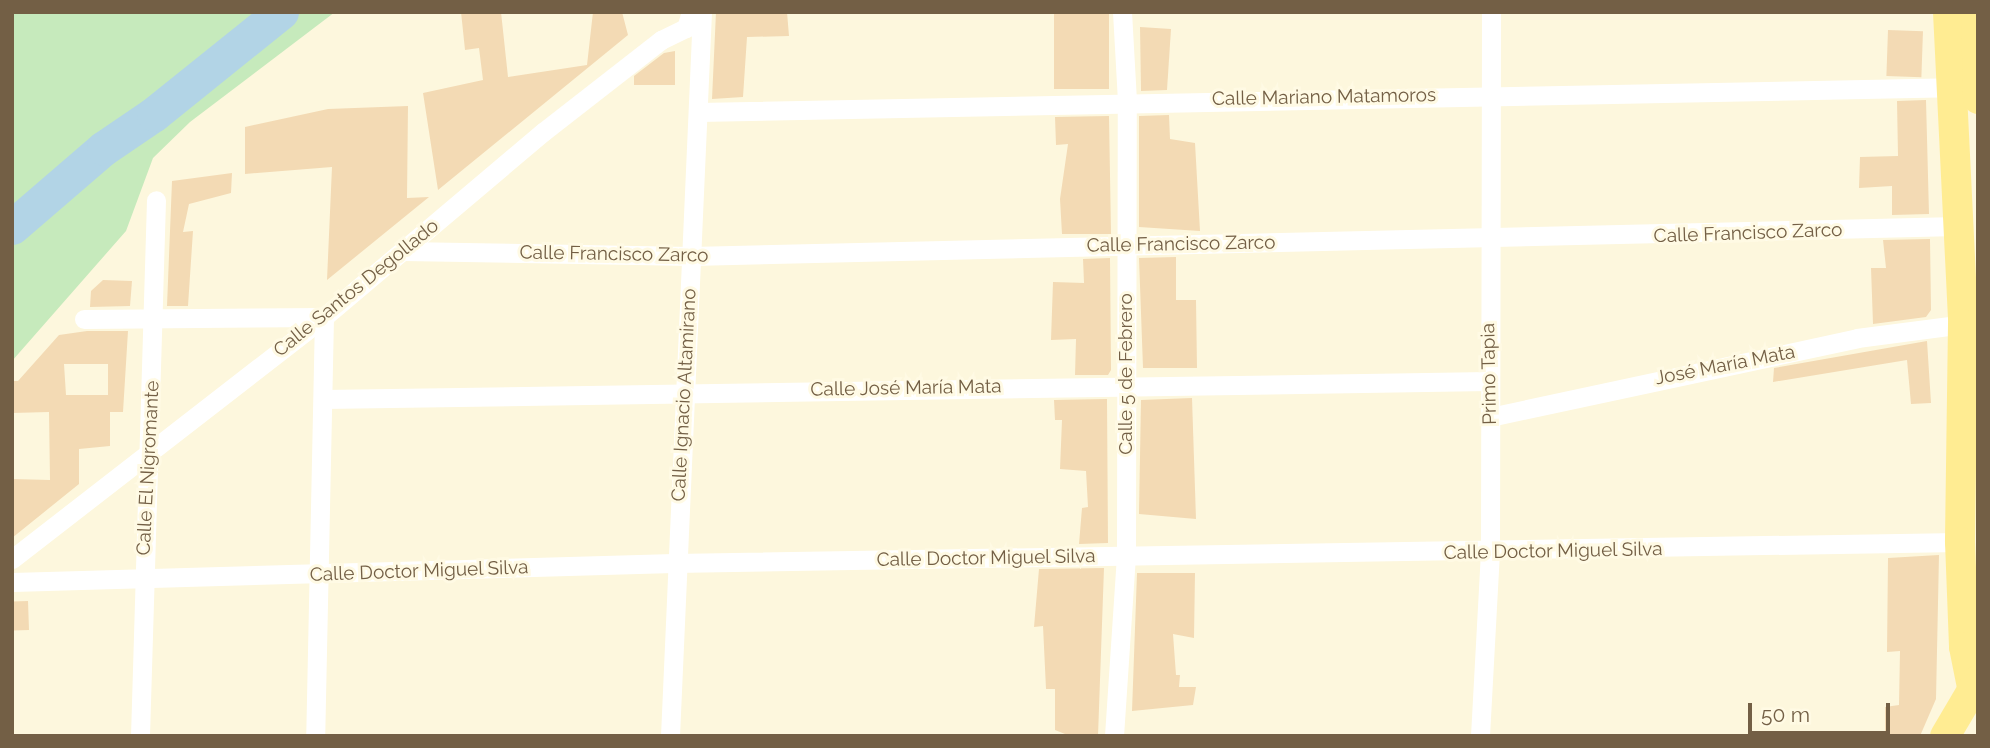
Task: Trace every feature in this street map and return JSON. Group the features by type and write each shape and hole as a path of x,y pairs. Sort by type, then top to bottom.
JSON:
{"main road":[{"path":"1948,12 1964,87 1978,99"},
{"path":"1945,736 1976,690 1964,647 1960,542 1970,323 1958,226 1964,87 1976,12"}],"street":[{"name":"Calle Ignacio Altamirano","path":"670,736 674,563 686,391 702,12"},
{"name":"Calle 5 de Febrero","path":"1114,736 1126,556 1126,101 1122,12"},
{"name":"Primo Tapia","path":"1480,736 1490,553 1490,12"},
{"path":"689,20 700,50"},
{"name":"Calle Santos Degollado","path":"12,559 324,317 543,132 689,20"},
{"name":"Calle Mariano Matamoros","path":"698,112 1126,101 1964,87"},
{"name":"Calle El Nigromante","path":"140,736 156,200"},
{"name":"Calle Francisco Zarco","path":"403,251 691,256 1126,244 1488,241 1958,226"},
{"path":"84,319 324,317 315,736"},
{"name":"José María Mata","path":"1490,417 1857,338 1970,323"},
{"name":"Calle José María Mata","path":"323,399 686,391 1489,381"},
{"name":"Calle Doctor Miguel Silva","path":"12,582 674,563 1490,553 1960,542"}],"green space":[{"path":"12,12 335,12 190,122 153,158 126,231 12,361"}],"building":[{"path":"461,12 501,12 508,77 587,65 593,12 622,12 628,35 438,190 423,93 483,80 479,48 465,50"},
{"path":"716,12 787,12 789,36 747,37 743,97 712,99"},
{"path":"1054,12 1109,12 1109,89 1054,89"},
{"path":"1140,27 1171,29 1167,90 1141,91"},
{"path":"1888,30 1923,31 1921,77 1886,76"},
{"path":"675,51 675,85 634,85 634,76 664,53"},
{"path":"1926,100 1929,214 1892,215 1892,186 1859,188 1860,157 1898,156 1897,101"},
{"path":"408,106 407,198 429,197 327,280 332,167 245,174 245,127 328,109"},
{"path":"1169,115 1170,139 1195,143 1200,231 1139,227 1139,116"},
{"path":"1109,116 1111,234 1062,234 1060,199 1068,144 1056,145 1055,117"},
{"path":"232,173 231,193 189,204 183,232 193,231 188,306 167,306 172,181"},
{"path":"1930,239 1931,310 1926,317 1873,324 1871,268 1886,268 1883,240"},
{"path":"1176,257 1176,300 1196,300 1197,368 1143,368 1139,258"},
{"path":"1110,258 1111,370 1108,375 1075,375 1076,339 1051,340 1053,282 1084,283 1083,259"},
{"path":"103,280 132,281 130,306 90,307 91,291"},
{"path":"87,331 128,331 123,412 110,412 110,446 79,449 79,484 12,538 12,479 50,480 49,412 12,413 12,381 18,381 59,335","holes":["64,364 108,364 108,395 66,395"]},
{"path":"1927,341 1931,403 1911,404 1907,360 1773,382 1774,368"},
{"path":"1192,398 1196,519 1139,514 1141,400"},
{"path":"1107,399 1108,543 1079,544 1082,508 1088,507 1086,471 1060,469 1062,420 1055,420 1054,400"},
{"path":"1939,555 1936,699 1920,736 1885,736 1885,707 1899,705 1900,651 1887,652 1888,558"},
{"path":"1104,568 1098,736 1070,736 1055,730 1055,689 1046,689 1043,626 1034,627 1039,569"},
{"path":"1137,573 1195,573 1194,638 1173,634 1176,675 1180,675 1179,687 1196,687 1193,705 1132,711"},
{"path":"28,601 29,630 13,631 12,602"}],"waterway":[{"path":"12,227 104,148 154,114 281,12"}]}
